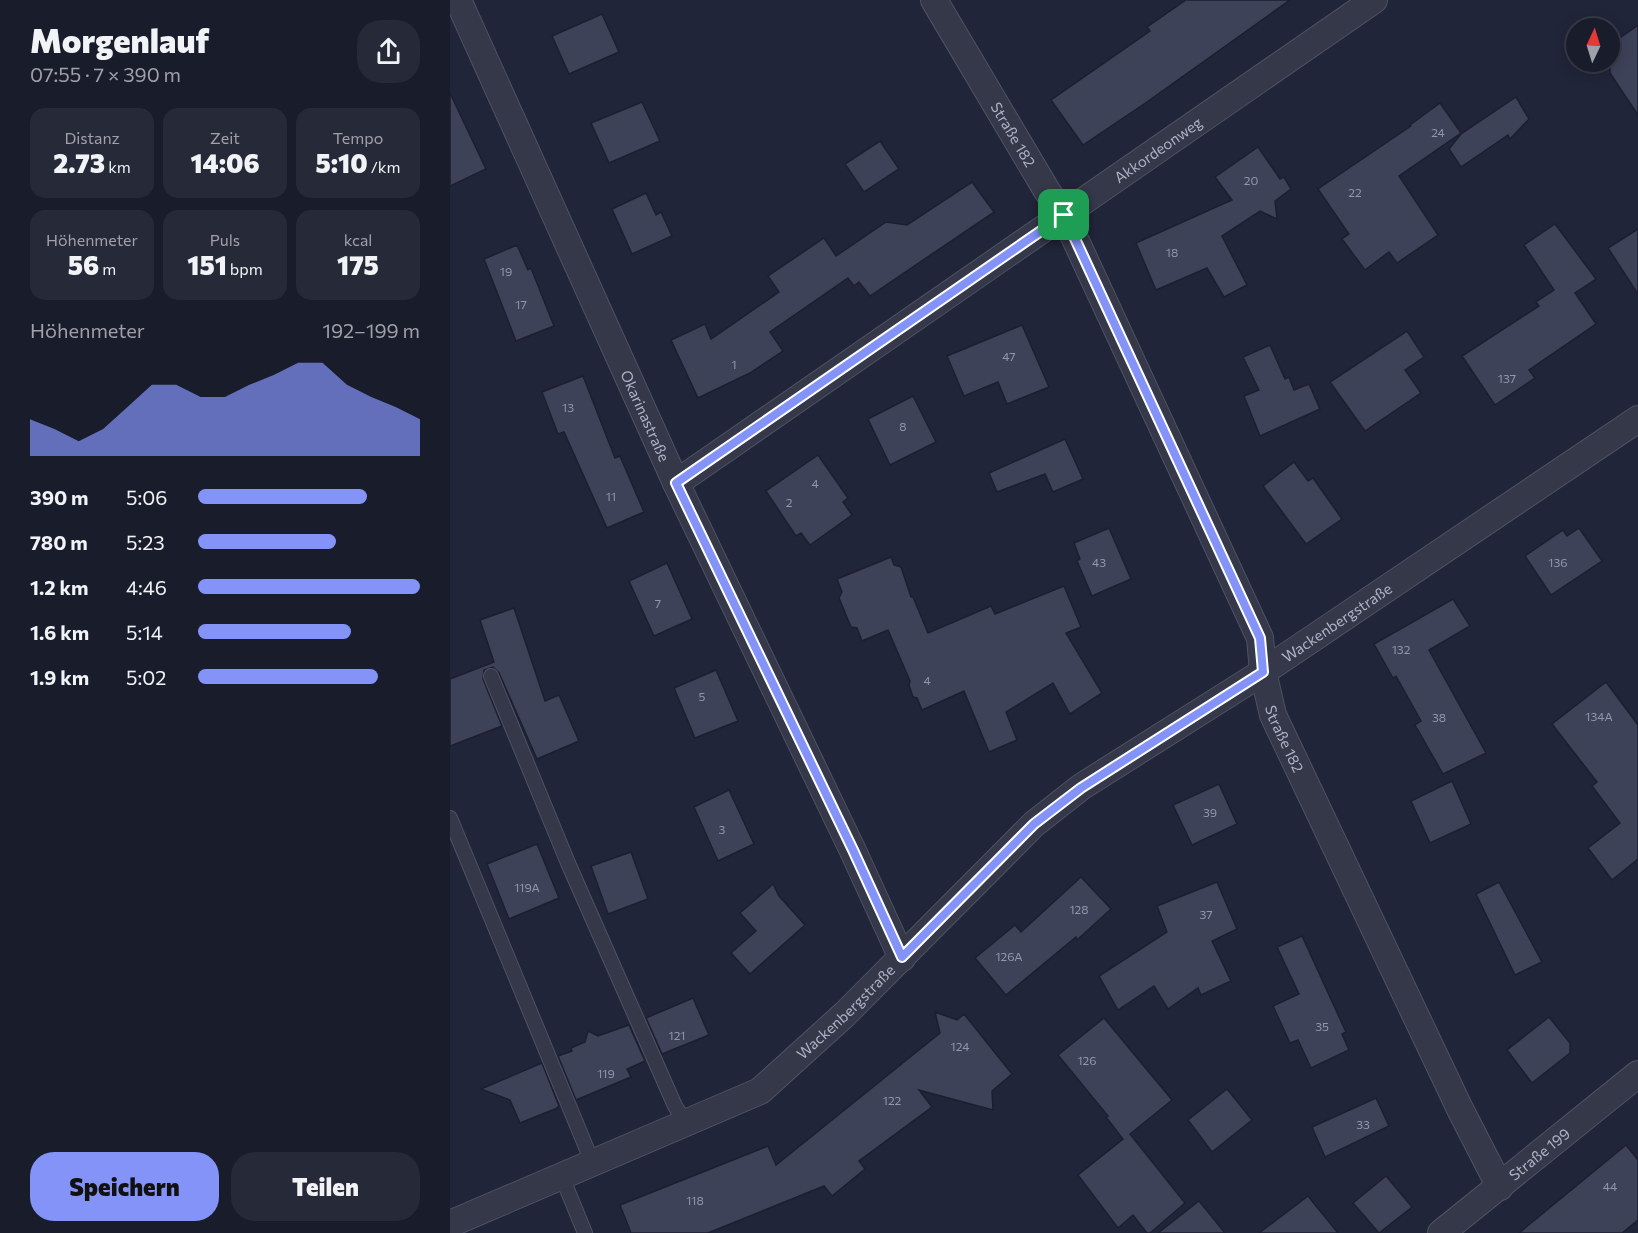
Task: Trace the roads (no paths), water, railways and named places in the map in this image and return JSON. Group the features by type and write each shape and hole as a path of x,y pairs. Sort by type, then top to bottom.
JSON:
{"street":[{"name":"Okarinastraße","path":"458,0 676,483 902,957"},
{"name":"Straße 182","path":"934,0 1047,191 1064,215 1260,638 1263,672 1273,715 1460,1109 1500,1187"},
{"name":"Akkordeonweg","path":"676,483 1374,0"},
{"name":"Wackenbergstraße","path":"450,1224 759,1091 845,1014 1034,824 1081,788 1263,672 1638,419"},
{"name":"Straße 199","path":"1441,1233 1638,1074"}],"lane":[{"path":"491,676 568,863 675,1106 686,1123"},
{"path":"450,818 593,1164"},
{"path":"562,1177 585,1233"}]}
